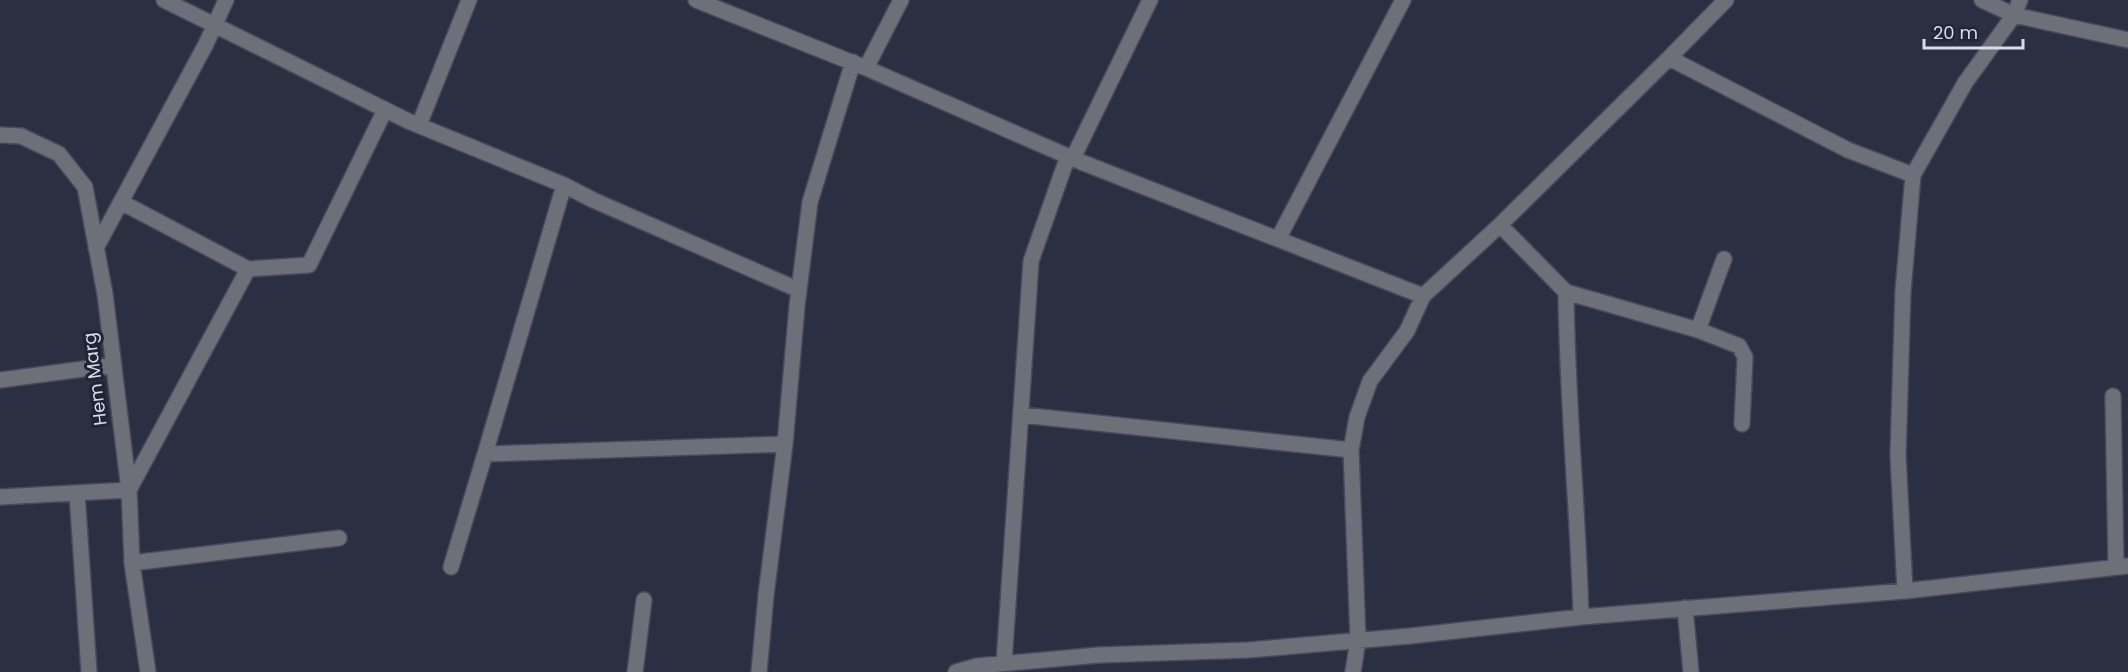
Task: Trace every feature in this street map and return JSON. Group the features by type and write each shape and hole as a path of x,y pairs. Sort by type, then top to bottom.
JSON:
{"street":[{"path":"164,0 385,110 564,185 593,200 799,290"},
{"path":"96,248 226,0"},
{"path":"419,125 469,0"},
{"path":"696,0 860,65 1070,157 1423,296"},
{"path":"759,672 810,202 860,65 901,0"},
{"path":"1004,663 1031,261 1070,157 1150,0"},
{"path":"1278,239 1403,0"},
{"path":"1353,672 1358,640 1351,450 1357,417 1370,381 1407,331 1423,296 1500,225 1726,0"},
{"path":"1982,0 2014,15 2128,40"},
{"path":"1905,591 1898,455 1904,291 1913,175 1965,83 2014,15 2020,0"},
{"path":"1669,58 1848,150 1913,175"},
{"path":"121,202 248,269 309,265 385,110"},
{"name":"Hem Marg","path":"0,135 21,136 59,154 85,187 105,294 129,490 132,563 148,672"},
{"path":"452,567 564,185"},
{"path":"1500,225 1566,292 1698,330 1739,346 1745,357 1742,424"},
{"path":"1698,330 1724,259"},
{"path":"0,497 129,490 248,269"},
{"path":"1566,292 1566,351 1578,522 1581,617"},
{"path":"0,381 113,365"},
{"path":"956,672 977,666 1004,663 1099,655 1248,650 1581,617 1905,591 2122,566 2113,396"},
{"path":"1022,415 1351,450"},
{"path":"485,454 785,444"},
{"path":"77,493 88,672"},
{"path":"132,563 339,538"},
{"path":"635,672 644,600"},
{"path":"1685,608 1691,672"}]}
